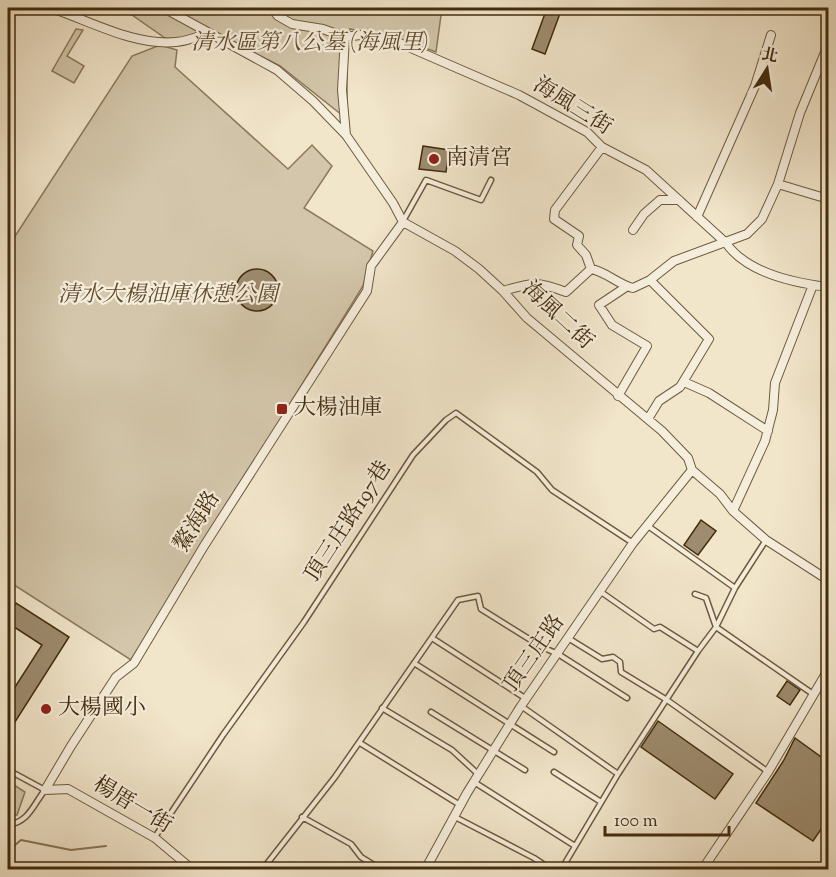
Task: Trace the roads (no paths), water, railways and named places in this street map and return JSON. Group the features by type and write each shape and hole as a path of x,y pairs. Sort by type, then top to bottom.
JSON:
{"street":[{"path":"51,8 141,40 176,42 192,40 208,33"},
{"path":"166,8 277,70 314,102 346,135 393,203 403,222"},
{"name":"海風三街","path":"272,8 278,16 292,24 323,28 345,37 360,35 397,42 423,51 519,95 587,132 602,147 646,170 733,252 768,273 828,287"},
{"path":"697,217 755,86 771,35"},
{"path":"345,37 342,90 346,135"},
{"path":"591,269 601,271 633,288 650,280 674,261 747,234 762,219 778,184 800,113 828,45"},
{"path":"591,269 586,255 577,245 579,236 554,219 555,210 602,147"},
{"path":"778,184 828,200"},
{"path":"633,230 644,214 660,200 679,200"},
{"name":"海風二街","path":"403,222 455,251 479,269 527,318 648,419 687,458 692,470 720,494 733,512 766,540 828,580"},
{"name":"鰲海路","path":"45,790 117,676 134,663 204,546 367,291 371,266 403,222"},
{"path":"503,291 529,283 541,283 566,292 591,269"},
{"path":"648,419 659,401 684,382 709,339 650,280"},
{"path":"733,512 768,431 773,410 775,383 813,285"},
{"path":"618,396 647,346 612,325 599,305 626,286"},
{"path":"684,382 709,393 768,431"},
{"name":"頂三庄路","path":"425,870 473,782 521,706 633,543 692,470"},
{"path":"702,870 768,772 828,670"},
{"name":"楊厝一街","path":"45,790 68,789 155,838 193,870"}],"lane":[{"path":"403,222 426,180 481,200 491,180"},
{"name":"頂三庄路197巷","path":"155,838 223,735 304,622 413,455 456,413 537,472 552,490 633,543"},
{"path":"647,525 735,588"},
{"path":"563,869 618,774 716,627 735,588 766,540"},
{"path":"600,592 654,629 660,627 698,651"},
{"path":"695,594 706,598 716,627 814,694"},
{"path":"262,870 360,743 458,600 478,596 481,609 627,698"},
{"path":"432,638 526,699"},
{"path":"568,638 602,660 613,657 620,662 621,672 667,700 768,772"},
{"path":"414,663 554,752"},
{"path":"521,706 618,774"},
{"path":"382,708 452,750 478,774"},
{"path":"431,712 525,770"},
{"path":"360,743 461,806"},
{"path":"8,770 45,790"},
{"path":"554,772 601,802"},
{"path":"473,782 575,846"},
{"name":"鰲海路","path":"8,825 18,823 27,817 45,790"},
{"path":"302,817 351,844 361,856 382,870"},
{"path":"454,817 534,858 552,870"}],"waterway":[{"path":"8,851 21,840 71,850 106,846"}],"place":[{"name":"南清宮","path":"434,159"},
{"name":"大楊油庫","path":"282,409"},
{"name":"大楊國小","path":"46,709"}],"park label":[{"name":"清水區第八公墓 (海風里)","path":"310,44"},
{"name":"清水大楊油庫休憩公園","path":"168,296"}]}
